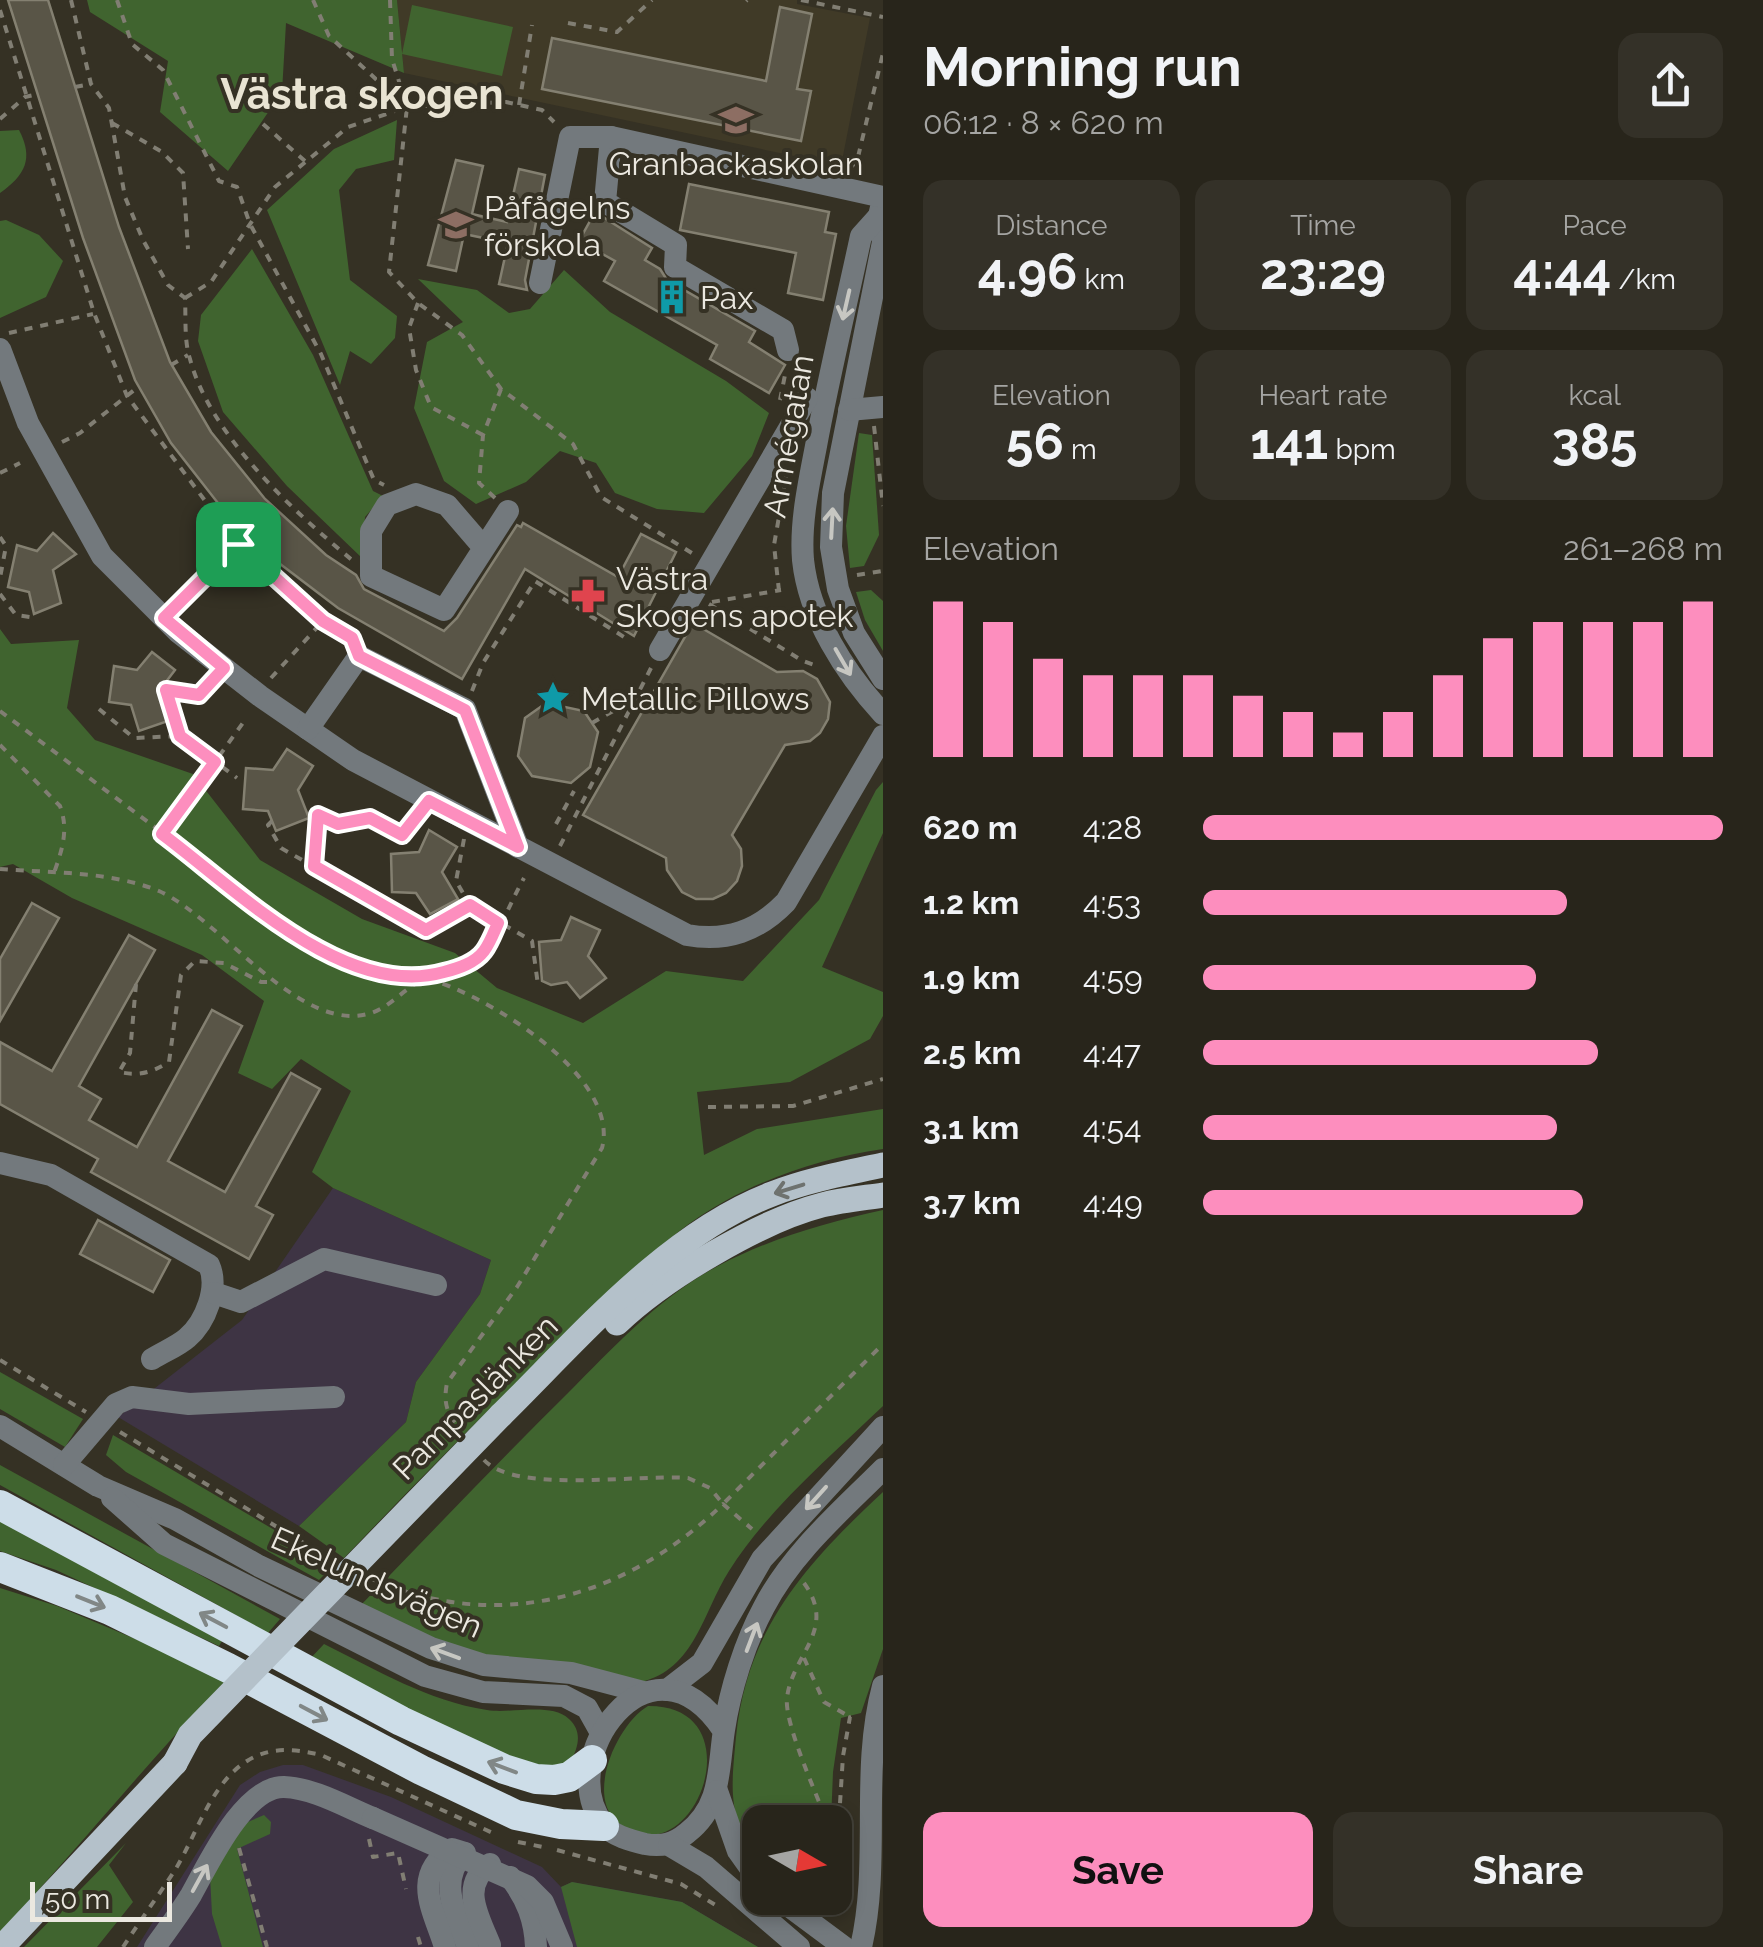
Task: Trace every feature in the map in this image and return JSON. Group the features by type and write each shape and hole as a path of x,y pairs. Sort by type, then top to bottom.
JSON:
{"highway":[{"path":"0,1505 401,1721 504,1769 536,1779 569,1777 597,1746"},
{"path":"0,1567 139,1624 516,1815 561,1824 604,1826"}],"main road":[{"name":"Pampaslänken","path":"2,1947 175,1763 190,1734 507,1421 655,1267 704,1230 769,1195 883,1165"},
{"name":"Pampaslänken","path":"507,1421 624,1316 728,1245 776,1220 824,1204 883,1195"}],"street":[{"path":"540,283 570,137 611,137 882,204"},
{"path":"611,137 605,202 676,244 675,267 783,330 788,350"},
{"name":"Armégatan","path":"882,204 882,242 833,493 831,547 838,589 854,633 883,679"},
{"name":"Armégatan","path":"882,204 862,236 824,401 804,516 803,561 830,641 856,684 883,714"},
{"path":"0,349 28,423 102,556 164,618 224,668 352,760 687,935 725,938 763,922 786,902 883,736"},
{"path":"660,650 807,398"},
{"path":"849,410 883,407"},
{"path":"484,548 447,505 416,494 387,505 371,531 371,576 444,610 508,511"},
{"path":"308,730 359,656 472,706 518,847"},
{"path":"0,1164 51,1175 209,1265 214,1293 189,1337 152,1359"},
{"path":"214,1293 241,1302 324,1260 436,1285"},
{"path":"64,1465 116,1404 132,1397 189,1404 334,1397"},
{"name":"Ekelundsvägen","path":"0,1426 98,1486 175,1519 260,1566 456,1658 524,1671 572,1674 643,1692"},
{"path":"667,1690 702,1662 762,1559 883,1427"},
{"path":"669,1845 698,1824 717,1791 724,1730 745,1654 761,1612 782,1574 883,1469"},
{"name":"Ekelundsvägen","path":"98,1486 164,1544 425,1676 483,1692 564,1696 587,1708 597,1746"},
{"path":"861,1947 876,1793 874,1718 883,1686"},
{"path":"724,1730 710,1710 685,1695 667,1690 643,1692 619,1708 597,1746 591,1789 595,1808 604,1826 632,1841 669,1845 706,1867 799,1947"},
{"path":"155,1947 245,1809 259,1795 280,1786 328,1800 371,1828 528,1886 544,1902 562,1947"},
{"path":"717,1791 742,1857"},
{"path":"446,1947 426,1886 434,1861 452,1849 507,1873 521,1891 533,1918 536,1947"},
{"path":"464,1853 454,1863 449,1878 450,1898 479,1946"},
{"path":"479,1946 472,1900 474,1881 490,1864"},
{"path":"801,1915 844,1947"}],"path":[{"path":"71,0 91,84 109,108 125,196 168,285 185,298 188,355 199,388 226,432 297,515 371,576"},
{"path":"118,0 132,44 163,70 219,181 237,187 250,224 320,354 374,480 407,497"},
{"path":"313,0 329,36 407,107"},
{"path":"390,0 392,59 407,107 389,272 418,303 462,335 500,388 574,444 601,497 710,564"},
{"path":"568,23 617,32 652,0"},
{"path":"802,0 883,17"},
{"path":"841,0 844,20"},
{"path":"0,10 94,313 127,396 238,544 323,621 352,638 359,656"},
{"path":"519,105 532,26"},
{"path":"75,87 91,84"},
{"path":"0,119 25,98 38,94"},
{"path":"185,298 212,282 275,187 348,127 407,107 506,102 542,110 570,137"},
{"path":"112,123 162,152 183,172 188,249"},
{"path":"263,124 306,162"},
{"path":"418,303 408,328 416,370 431,407 483,435"},
{"path":"0,336 94,313"},
{"path":"171,364 188,355"},
{"path":"58,444 80,433 138,387"},
{"path":"500,388 483,435 478,483 508,511"},
{"path":"0,473 20,463"},
{"path":"0,537 6,546 0,578"},
{"path":"164,618 238,544"},
{"path":"853,575 883,570"},
{"path":"472,706 482,663 535,581 624,637"},
{"path":"719,601 779,591"},
{"path":"0,594 16,615 30,617"},
{"path":"686,606 707,603 803,661 818,666"},
{"path":"272,678 323,621"},
{"path":"550,864 587,799 660,650"},
{"path":"224,668 199,695 166,690 180,736 237,778"},
{"path":"592,723 636,698"},
{"path":"99,710 134,738 180,736"},
{"path":"0,711 267,914 342,962 384,974 425,978 498,1012 577,1072 601,1111 606,1134 586,1176 517,1287 447,1383 447,1414 468,1440"},
{"path":"162,834 245,720"},
{"path":"0,745 60,806 65,835 54,873"},
{"path":"556,824 574,791"},
{"path":"314,866 318,815 338,824 370,818 402,835 429,801"},
{"path":"272,820 268,825 281,848 426,930 470,905"},
{"path":"463,841 456,881 470,905 532,941 538,985"},
{"path":"0,869 110,878 162,893 194,912 272,982 300,999 342,1016 375,1012 425,978 464,967 484,952 524,878"},
{"path":"136,984 130,1053 119,1072 132,1075 151,1073 168,1062 181,975 195,960 224,963 261,982 272,982"},
{"path":"708,1107 793,1106 883,1078"},
{"path":"478,1452 493,1469 528,1479 688,1478 710,1488 723,1504 883,1344"},
{"path":"798,1574 811,1593 818,1618 787,1699 792,1725 821,1805"},
{"path":"804,1658 824,1702 850,1717 874,1718"},
{"path":"839,1805 850,1717"},
{"path":"371,1828 373,1857 398,1853 407,1891"},
{"path":"240,1848 267,1947"},
{"path":"416,1928 420,1947"}],"shaded area":[{"name":"Granbackaskolan","path":"397,0 797,0 797,4 870,18 841,166 404,73"},
{"path":"333,1188 491,1260 480,1294 416,1382 406,1422 299,1526 118,1417 242,1320"},
{"path":"283,1765 303,1765 391,1797 542,1867 561,1887 572,1882 682,1902 758,1947 137,1947 240,1785 260,1772"}],"green space":[{"path":"87,0 397,0 404,73 286,23 282,92 228,171 160,112 168,61 90,12"},
{"path":"412,5 513,27 502,76 402,54"},
{"path":"397,120 394,160 356,169 339,190 350,280 397,316 395,338 371,364 350,351 340,385 267,210 334,149"},
{"path":"19,130 26,150 24,166 16,180 0,193 0,131"},
{"path":"0,221 39,235 63,261 46,297 0,318"},
{"path":"252,249 313,355 373,491 383,496 365,517 362,558 287,486 223,412 198,341 201,315"},
{"path":"564,270 610,312 726,381 769,413 752,456 704,513 657,509 615,493 596,463 560,451 526,482 476,504 444,481 414,408 427,342 463,322 418,279 477,290 509,313 530,309"},
{"path":"859,433 872,435 879,535 864,566 850,568 846,526"},
{"path":"871,590 883,601 883,651 865,620 856,592"},
{"path":"0,629 11,644 79,640 67,708 95,740 193,774 260,860 362,919 455,953 497,988 583,1023 666,971 743,981 819,900 883,782 883,833 822,967 883,992 883,1016 870,1039 790,1082 697,1092 704,1155 757,1129 883,1109 883,1149 782,1175 725,1201 671,1237 528,1371 344,1558 299,1526 406,1422 416,1382 480,1294 491,1260 333,1188 312,1172 351,1091 301,1059 272,1089 238,1073 264,1001 202,955 72,898 13,864 0,867"},
{"path":"883,1210 883,1406 801,1484 744,1548 696,1637 674,1665 641,1682 451,1649 360,1606 603,1358 676,1292 718,1266 778,1239"},
{"path":"0,1372 83,1419 65,1447 0,1409"},
{"path":"113,1435 334,1565 319,1580 126,1472 106,1455"},
{"path":"0,1465 280,1619 268,1633 0,1485"},
{"path":"883,1492 883,1649 861,1713 841,1718 832,1805 742,1805 742,1833 734,1805 733,1776 742,1698 767,1631 829,1545"},
{"path":"0,1521 222,1641 219,1646 56,1570 0,1551"},
{"path":"0,1588 57,1606 228,1678 0,1932"},
{"path":"324,1644 444,1700 487,1710 561,1714 576,1729 578,1740 571,1761 545,1774 307,1662"},
{"path":"648,1706 677,1711 696,1725 706,1746 700,1793 688,1814 671,1829 651,1835 629,1829 614,1819 606,1805 604,1787 614,1749 635,1716"},
{"path":"264,1815 271,1822 270,1834 237,1849 263,1947 222,1947 212,1914 210,1876 241,1825"},
{"path":"126,1843 109,1865 133,1902 97,1947 24,1947"},
{"path":"572,1882 682,1902 758,1947 577,1947 561,1887"}],"building":[{"path":"8,0 48,0 119,227 170,362 211,432 265,499 326,555 356,575 364,589 444,631 457,618 517,525 521,527 523,523 618,577 641,534 676,552 634,636 525,569 462,679 338,608 271,557 221,507 171,443 135,380 83,238"},
{"path":"780,7 812,14 797,89 811,91 801,141 542,89 552,38 766,81"},
{"path":"456,160 483,166 472,214 507,222 519,169 545,175 525,280 527,290 499,284 508,243 464,234 456,271 428,265"},
{"path":"689,184 829,212 825,232 836,234 823,300 788,293 796,253 680,230"},
{"name":"Pax","path":"595,212 652,248 645,260 660,269 667,280 755,331 749,342 785,365 769,393 710,359 717,345 604,281 615,261 579,241"},
{"path":"53,533 76,554 53,570 61,603 34,614 29,592 8,587 17,545 37,551"},
{"path":"693,623 777,672 803,671 817,679 830,702 828,719 820,733 810,741 785,745 732,835 741,849 742,866 737,881 713,899 696,899 682,892 667,870 666,858 583,815"},
{"path":"152,652 175,670 159,691 168,721 139,731 131,705 109,702 114,666 137,670"},
{"path":"546,703 584,711 598,732 590,767 571,783 532,776 518,756 525,718"},
{"path":"287,749 313,766 298,790 309,818 276,831 268,811 243,809 246,768 273,770"},
{"path":"429,830 457,847 442,872 458,899 430,914 416,893 392,892 391,854 419,852"},
{"path":"32,903 59,918 0,1021 0,959"},
{"path":"571,917 600,930 588,956 606,978 580,998 567,982 551,985 542,981 539,942 561,940"},
{"path":"129,935 155,950 79,1086 101,1099 89,1120 137,1147 212,1010 242,1026 168,1161 225,1192 291,1073 320,1089 256,1206 273,1215 249,1259 91,1172 98,1159 0,1104 0,1042 52,1071"},
{"path":"98,1220 170,1260 153,1292 80,1254"}],"place":[{"name":"Granbackaskolan","path":"736,120"},
{"name":"Påfågelns förskola","path":"456,225"},
{"name":"Pax","path":"672,297"},
{"name":"Västra Skogens apotek","path":"588,596"},
{"name":"Metallic Pillows","path":"553,698"}],"district":[{"name":"Västra skogen","path":"362,94"}],"route":[{"path":"238,544 323,621 352,638 359,656 465,710 518,847 429,801 402,835 370,818 338,824 318,815 314,866 426,930 470,905 498,923 484,952 464,967 425,978 384,974 342,962 267,914 162,834 215,762 180,736 166,690 199,695 224,668 164,618 238,544"}]}
